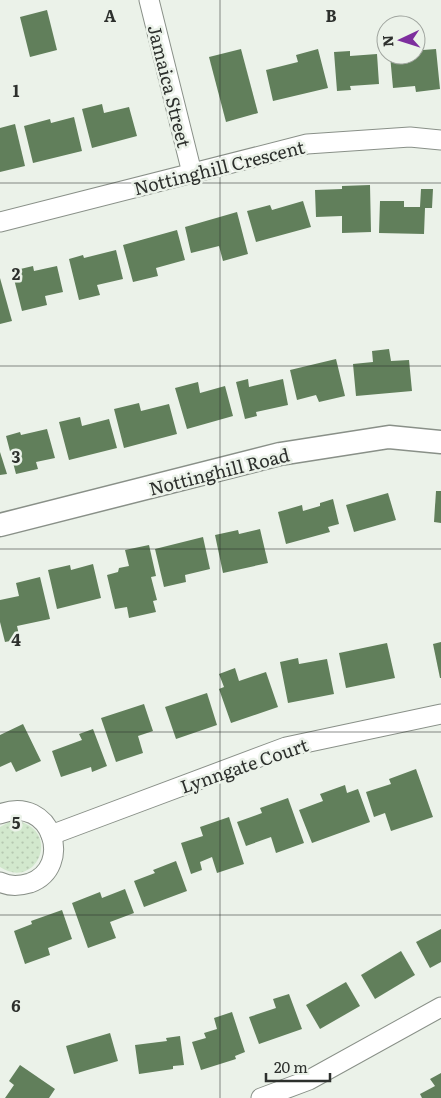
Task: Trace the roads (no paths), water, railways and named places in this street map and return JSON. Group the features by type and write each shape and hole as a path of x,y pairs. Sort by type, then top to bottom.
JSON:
{"street":[{"name":"Jamaica Street","path":"149,0 192,173"},
{"name":"Nottinghill Crescent","path":"0,222 306,144 410,137 441,140"},
{"name":"Nottinghill Road","path":"0,525 280,454 389,437 441,442"},
{"name":"Lynngate Court","path":"52,835 286,747 441,714"},
{"path":"0,814 19,810 29,812 46,825 52,835 54,845 53,856 49,866 34,881 14,886 0,882"},
{"path":"261,1098 309,1080 441,1007"}]}
